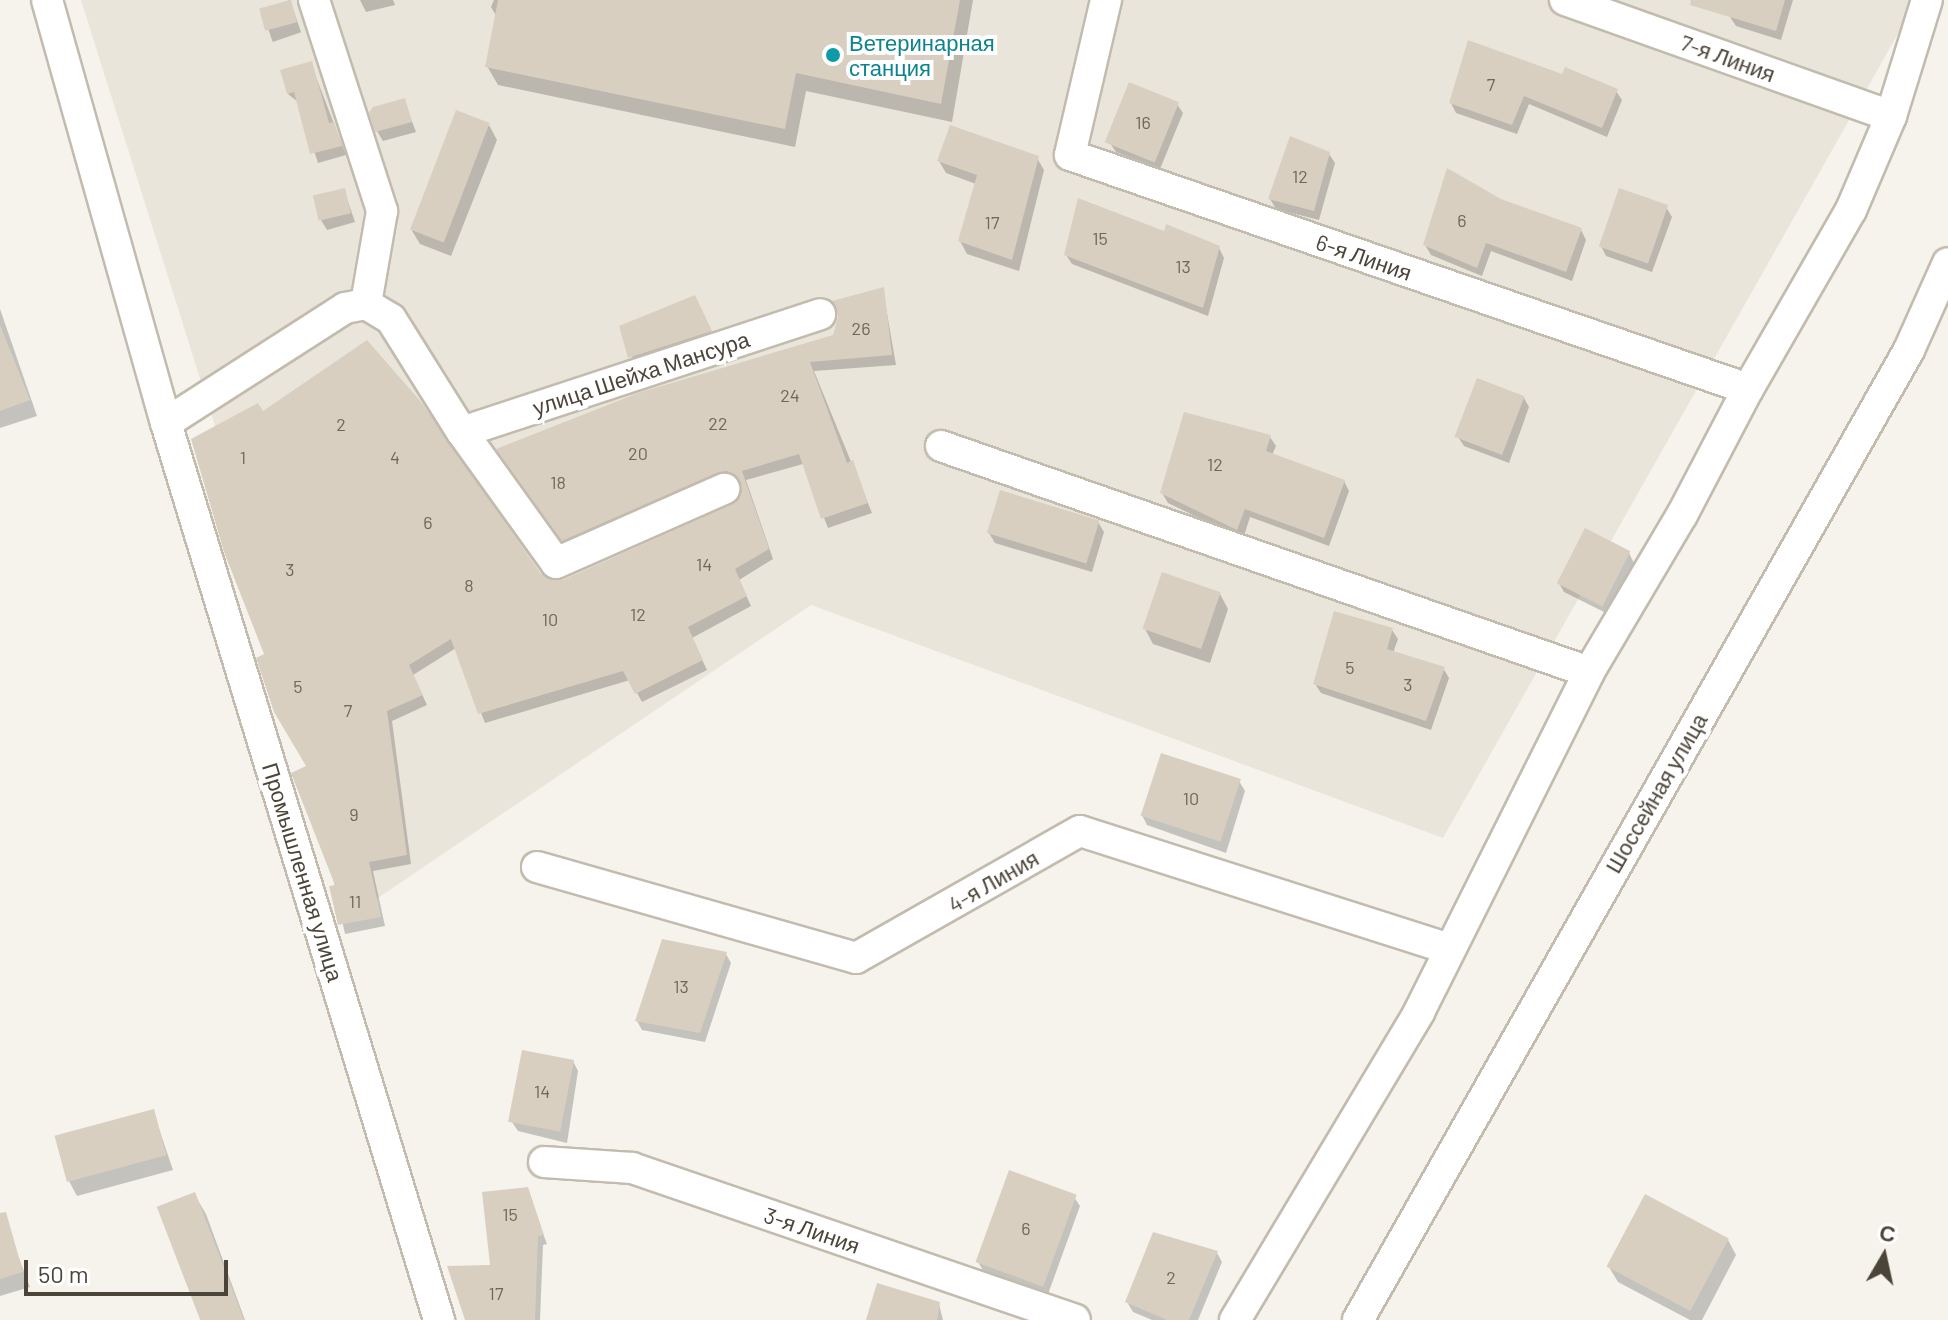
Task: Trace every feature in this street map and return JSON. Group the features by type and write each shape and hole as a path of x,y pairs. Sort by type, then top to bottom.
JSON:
{"street":[{"name":"Промышленная улица","path":"47,0 166,423 439,1320"},
{"path":"314,0 382,211 366,304"},
{"name":"6-я Линия","path":"1106,0 1070,155 1748,389"},
{"name":"7-я Линия","path":"1565,0 1891,116"},
{"path":"1235,1320 1419,1012 1589,672 1682,515 1748,389 1851,210 1891,116 1927,0"},
{"name":"Шоссейная улица","path":"1358,1320 1909,350 1948,263"},
{"path":"166,423 345,308 366,304 391,319 462,432 556,563 724,489"},
{"name":"улица Шейха Мансура","path":"462,432 820,314"},
{"path":"941,446 1589,672"},
{"name":"4-я Линия","path":"537,867 856,958 1080,831 1450,949"},
{"name":"3-я Линия","path":"544,1162 632,1168 1075,1320"}],"shaded area":[{"path":"81,0 1917,0 1443,838 811,605 366,906"}],"building":[{"path":"291,0 297,22 265,31 259,9"},
{"path":"498,0 960,0 941,104 796,73 785,129 485,67"},
{"path":"1691,0 1785,0 1776,31 1690,5"},
{"path":"1468,40 1562,74 1565,67 1618,89 1602,128 1524,96 1512,125 1449,103"},
{"path":"312,61 329,123 334,122 342,146 310,154 294,92 287,94 280,70"},
{"path":"1129,82 1179,102 1155,162 1105,142"},
{"path":"405,98 412,122 375,132 369,113 373,107"},
{"path":"456,110 490,123 444,242 410,229"},
{"path":"950,125 1039,156 1012,260 958,241 977,175 937,161"},
{"path":"1290,136 1330,152 1314,211 1268,199"},
{"path":"1447,168 1501,199 1582,228 1566,272 1486,243 1477,268 1423,245"},
{"path":"345,188 351,213 319,221 313,195"},
{"path":"1619,188 1668,205 1648,264 1599,247"},
{"path":"1078,198 1164,231 1166,224 1220,246 1203,308 1064,255"},
{"path":"884,287 892,355 810,362 847,463 853,460 868,503 821,519 799,454 742,471 769,549 735,569 747,596 688,627 703,660 635,694 623,671 478,714 451,639 409,665 423,695 387,711 407,855 369,862 381,917 338,925 329,886 335,885 291,773 306,766 274,712 256,658 264,654 224,552 191,439 258,403 263,411 367,340 422,403 541,574 563,580 731,505 742,492 740,481 727,471 717,473 562,541 496,449 638,393 833,335 838,317 832,301"},
{"path":"695,295 712,331 628,358 619,326"},
{"path":"0,325 30,400 0,411"},
{"path":"1477,378 1525,396 1502,455 1454,437"},
{"path":"1184,412 1271,435 1266,451 1345,480 1324,538 1245,509 1237,530 1160,493"},
{"path":"1000,490 1099,520 1086,563 987,533"},
{"path":"1585,528 1630,551 1602,606 1557,583"},
{"path":"1162,572 1221,592 1201,649 1142,629"},
{"path":"1334,611 1393,628 1387,649 1445,667 1426,721 1313,684"},
{"path":"1161,753 1241,779 1220,842 1141,816"},
{"path":"662,939 727,952 700,1033 635,1021"},
{"path":"522,1050 574,1060 560,1132 508,1122"},
{"path":"154,1109 166,1155 67,1182 55,1136"},
{"path":"1009,1170 1077,1195 1043,1287 975,1262"},
{"path":"528,1187 544,1235 538,1236 535,1320 465,1320 447,1266 490,1265 482,1192"},
{"path":"195,1192 244,1320 200,1320 157,1207"},
{"path":"1645,1194 1729,1239 1690,1311 1607,1266"},
{"path":"6,1212 23,1272 0,1279 0,1213"},
{"path":"1153,1232 1218,1251 1189,1320 1167,1320 1125,1302"},
{"path":"877,1283 940,1302 937,1320 866,1320"}],"place":[{"name":"Ветеринарная станция","path":"833,55"}]}
